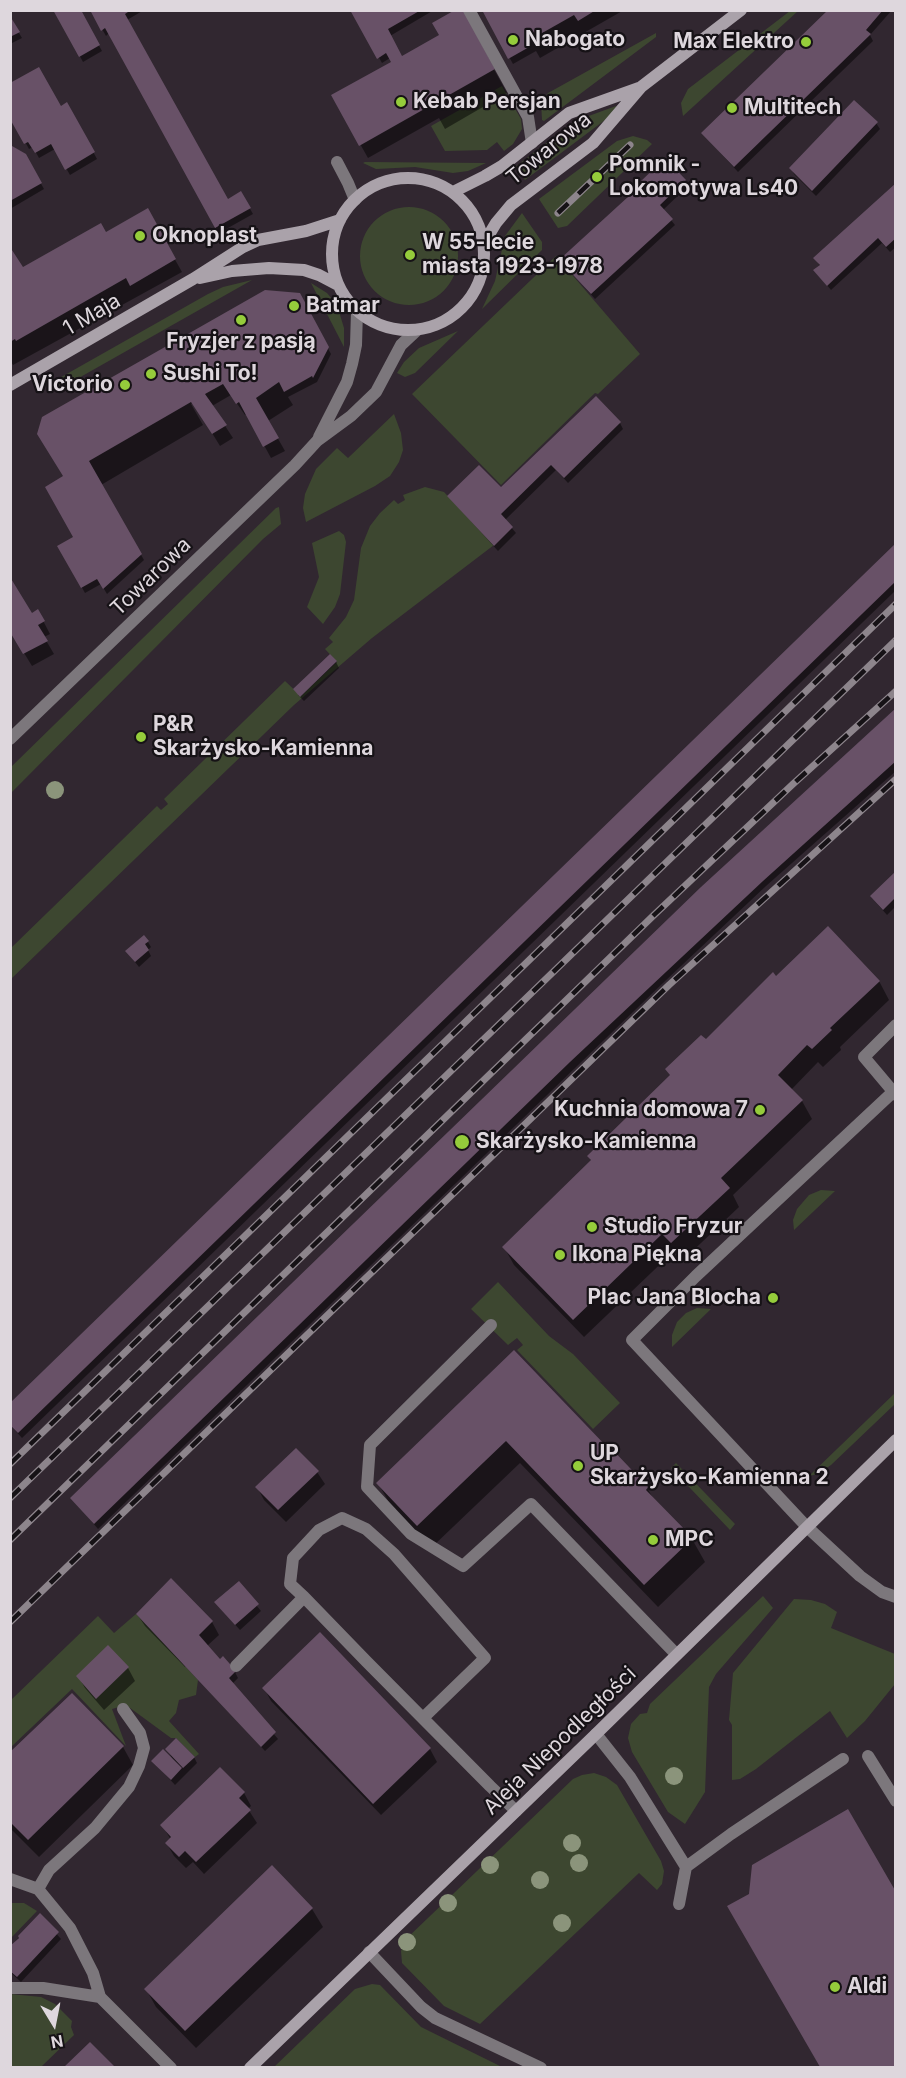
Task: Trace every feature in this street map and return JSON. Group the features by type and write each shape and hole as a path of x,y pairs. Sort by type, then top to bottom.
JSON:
{"street":[{"path":"469,10 528,117 532,143"},
{"name":"Towarowa","path":"484,243 496,223 511,205 593,143 641,87 741,10"},
{"name":"Towarowa","path":"453,192 485,177 569,113 641,87"},
{"path":"337,162 355,200"},
{"path":"407,178 424,179 440,184 465,202 474,215 484,243 485,259 482,274 469,301 458,313 446,321 431,328 416,331 386,328 370,321 357,311 346,299 338,285 331,252 340,220 355,200 375,185 407,178"},
{"name":"1 Maja","path":"10,385 193,279 228,255 258,240 306,231 340,220"},
{"name":"1 Maja","path":"193,279 232,271 269,268 304,270 338,285"},
{"name":"Towarowa","path":"317,441 347,382 356,345 357,311"},
{"name":"Towarowa","path":"10,739 295,465 317,441 351,416 376,392 401,345 416,331"},
{"path":"896,1025 864,1057 894,1093 760,1216 632,1340 806,1526 860,1576 882,1592 896,1597"},
{"path":"491,1325 370,1445 367,1487 411,1534 463,1566 531,1504 676,1654"},
{"name":"Aleja Niepodległości","path":"250,2067 516,1812 896,1440"},
{"path":"423,1718 485,1658 394,1554 366,1529 342,1518 319,1530 293,1558 290,1584 516,1812"},
{"path":"236,1666 304,1597"},
{"path":"38,1890 49,1870 95,1828 129,1788 144,1748 140,1733 123,1709"},
{"path":"596,1734 630,1777 686,1868"},
{"path":"868,1756 896,1801"},
{"path":"679,1904 686,1868 730,1834 843,1759"},
{"path":"10,1879 38,1890 70,1928 93,1973 100,1998 171,2067"},
{"path":"369,1952 421,2007 435,2018 541,2067"},
{"path":"10,1988 43,1988 100,1998"}],"green space":[{"path":"790,11 798,11 683,116 681,103 688,89"},
{"path":"656,33 656,37 544,121 542,120 541,102 548,93"},
{"path":"502,86 521,119 522,129 513,144 504,151 497,142 487,150 445,151 431,126"},
{"path":"616,106 617,111 525,180 515,167 575,121"},
{"path":"633,136 652,144 567,226 558,228 539,199 617,141"},
{"path":"363,163 486,163 468,171 453,173 415,167 376,169"},
{"path":"409,207 428,211 443,222 454,237 458,256 454,275 443,290 428,301 409,305 390,301 375,290 364,275 360,256 364,237 375,222 390,211"},
{"path":"522,213 542,242 542,250 482,309 495,281 505,236"},
{"path":"556,256 640,354 598,394 595,393 501,485 412,394"},
{"path":"252,280 61,388 56,380 208,294 223,287"},
{"path":"311,283 327,293 337,305 344,328 344,347"},
{"path":"458,331 415,373 405,377 397,373 404,362 419,348"},
{"path":"394,414 401,433 403,450 390,476 306,522 303,508 305,494 316,469 337,448 348,458"},
{"path":"425,487 444,492 494,545 372,638 294,705 11,979 11,948 157,806 161,810 168,804 164,799 285,681 301,696 337,662 325,649 333,642 329,638 346,617 354,600 361,548 370,526 394,500 398,504 405,500 403,495"},
{"path":"279,507 281,524 263,539 11,793 11,767"},
{"path":"339,531 344,535 346,542 340,594 335,607 323,624 307,607 319,577 312,543"},
{"path":"821,1190 835,1191 794,1230 793,1220 797,1209 809,1195"},
{"path":"498,1282 549,1336 573,1354 620,1403 593,1429 517,1350 523,1345 517,1338 508,1345 471,1309"},
{"path":"697,1308 711,1309 672,1347 672,1335 677,1322 686,1313"},
{"path":"895,1393 895,1404 831,1465 818,1474 809,1476"},
{"path":"676,1463 735,1524 730,1530 671,1468"},
{"path":"763,1596 773,1608 716,1674 709,1687 705,1792 685,1824 668,1812 632,1752 628,1738 631,1724 640,1714 647,1713 650,1704"},
{"path":"794,1599 825,1604 837,1612 831,1628 895,1654 895,1684 865,1721 847,1738 830,1711 756,1769 740,1779 732,1780 732,1725 729,1720 733,1673"},
{"path":"136,1614 198,1680 196,1695 179,1700 176,1713 169,1721 199,1754 195,1757 176,1738 171,1738 126,1705 112,1709 126,1746 72,1689 11,1747 11,1700 98,1616 114,1633"},
{"path":"594,1773 606,1777 617,1785 661,1861 664,1871 662,1884 657,1890 639,1873 480,2024 444,2006 402,1963 401,1951 405,1940 573,1779"},
{"path":"11,1903 24,1903 37,1911 11,1938"},
{"path":"372,1984 380,1985 421,2027 502,2067 274,2067 355,1989"},
{"path":"10,1994 41,1997 55,2004 72,2021 71,2027 74,2035 41,2067 11,2067"}],"building":[{"path":"53,10 81,10 100,45 79,57"},
{"path":"90,10 131,10 125,14 228,199 241,191 251,208 215,228 105,28 101,31"},
{"path":"350,10 421,10 388,29 402,56 439,35 432,23 455,10 463,10 495,69 359,146 331,95 391,62 386,53 377,59"},
{"path":"482,10 596,10 578,21 574,15 528,41 531,46 508,59"},
{"path":"828,10 883,10 866,30 871,34 734,167 701,133"},
{"path":"10,16 20,32 10,37"},
{"path":"39,67 61,106 67,102 95,152 65,170 51,144 35,153 28,142 24,144 10,119 10,83"},
{"path":"854,100 878,122 812,191 789,168"},
{"path":"12,146 26,154 42,183 10,201"},
{"path":"665,158 686,180 660,205 673,219 591,294 559,260 641,185 639,183"},
{"path":"896,183 896,238 886,247 878,238 827,286 813,270 820,265 813,258"},
{"path":"148,208 176,259 130,286 126,278 16,341 15,339 10,342 10,247 23,267 101,223 106,232"},
{"path":"265,290 300,293 329,347 313,378 312,376 284,392 279,382 256,398 279,438 263,447 239,402 236,404 223,384 205,394 227,425 212,434 191,402 89,461 142,554 103,589 97,579 81,588 57,546 73,537 45,487 63,476 37,434 42,417"},
{"path":"596,396 621,422 564,478 551,465 501,514 513,527 494,546 447,496 479,465 501,487"},
{"path":"896,543 896,581 18,1433 10,1425 10,1403"},
{"path":"10,577 32,613 38,609 45,621 38,625 48,641 23,654 10,632"},
{"path":"330,654 337,661 300,697 293,689"},
{"path":"896,708 896,761 763,881 570,1062 94,1524 70,1498 701,887"},
{"path":"896,871 896,897 883,910 870,896"},
{"path":"828,926 880,981 830,1028 832,1030 812,1049 807,1045 778,1075 803,1100 721,1178 730,1188 671,1243 662,1234 573,1320 502,1247 591,1160 587,1156 670,1075 665,1069 701,1035 706,1039 773,972 776,976"},
{"path":"144,935 149,941 145,944 149,950 135,962 125,951"},
{"name":"UP Skarżysko-Kamienna 2","path":"514,1350 608,1448 610,1447 648,1487 646,1490 693,1538 644,1585 506,1441 417,1526 376,1483"},
{"path":"296,1448 319,1471 278,1510 255,1487"},
{"path":"171,1578 213,1621 199,1635 220,1659 223,1656 236,1671 229,1678 276,1732 261,1747 136,1614"},
{"path":"239,1581 259,1604 235,1625 214,1602"},
{"path":"320,1632 431,1748 373,1804 262,1688"},
{"path":"108,1645 129,1667 96,1699 76,1676"},
{"path":"72,1693 124,1746 28,1840 10,1822 10,1752"},
{"path":"176,1738 195,1757 183,1768 165,1749"},
{"path":"163,1749 182,1768 171,1780 151,1761"},
{"path":"220,1767 245,1792 239,1798 251,1810 196,1862 185,1851 179,1857 165,1843 171,1837 160,1825"},
{"name":"Aldi","path":"848,1809 896,1892 896,2067 820,2067 727,1906 749,1894 752,1865"},
{"path":"272,1865 313,1908 185,2031 144,1989"},
{"path":"40,1913 59,1932 17,1977 10,1971 10,1946"},
{"path":"90,2042 115,2067 64,2067"}],"railway":[{"path":"558,213 630,145"},
{"path":"10,1464 896,604"},
{"path":"10,1498 896,640"},
{"path":"10,1540 654,915 896,691"},
{"path":"10,1622 669,985 896,779"}],"place":[{"name":"Nabogato","path":"513,40"},
{"name":"Max Elektro","path":"806,42"},
{"name":"Kebab Persjan","path":"401,102"},
{"name":"Multitech","path":"732,108"},
{"name":"Pomnik - Lokomotywa Ls40","path":"597,177"},
{"name":"Oknoplast","path":"140,236"},
{"name":"W 55-lecie miasta 1923-1978","path":"410,255"},
{"name":"Batmar","path":"294,306"},
{"name":"Fryzjer z pasją","path":"241,320"},
{"name":"Sushi To!","path":"151,374"},
{"name":"Victorio","path":"125,385"},
{"name":"P&R Skarżysko-Kamienna","path":"141,737"},
{"name":"Kuchnia domowa 7","path":"760,1110"},
{"name":"Skarżysko-Kamienna","path":"462,1142"},
{"name":"Studio Fryzur","path":"592,1227"},
{"name":"Ikona Piękna","path":"560,1255"},
{"name":"Plac Jana Blocha","path":"773,1298"},
{"name":"UP Skarżysko-Kamienna 2","path":"578,1466"},
{"name":"MPC","path":"653,1540"},
{"name":"Aldi","path":"835,1987"}]}
